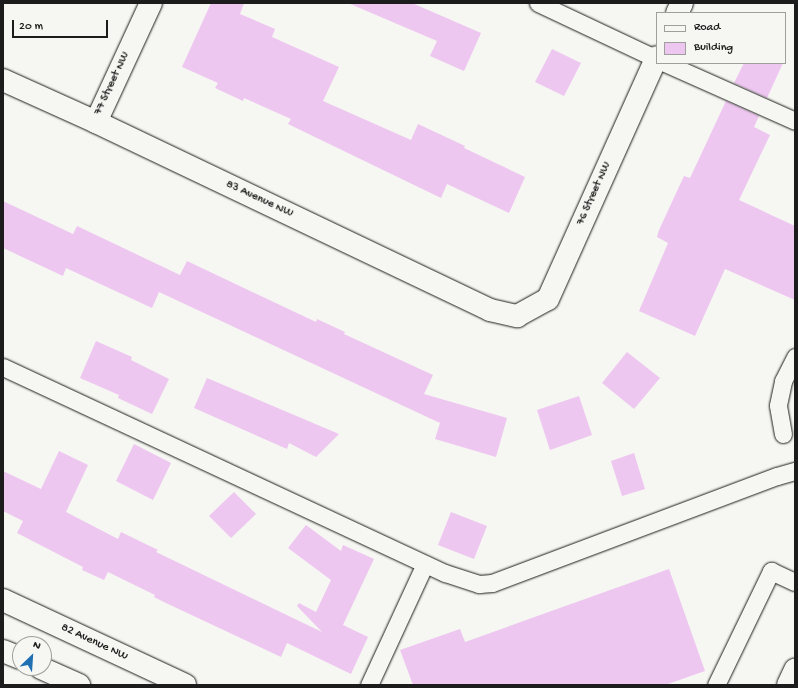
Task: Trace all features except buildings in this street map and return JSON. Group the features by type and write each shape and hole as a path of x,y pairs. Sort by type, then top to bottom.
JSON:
{"street":[{"name":"77 Street NW","path":"96,122 151,3"},
{"path":"678,12 682,3"},
{"name":"76 Street NW","path":"517,316 548,299 657,64"},
{"name":"83 Avenue NW","path":"3,80 96,122 490,310 517,316"},
{"name":"82 Avenue NW","path":"3,600 185,685"},
{"path":"788,685 795,670"},
{"path":"52,673 79,685"}],"lane":[{"path":"538,3 656,59"},
{"path":"668,64 795,121"},
{"path":"783,434 778,405 783,381 795,357"},
{"path":"3,367 425,564 468,582 479,584 492,583 777,476 795,471"},
{"path":"369,685 425,564"},
{"path":"716,685 771,571 795,582"}]}
